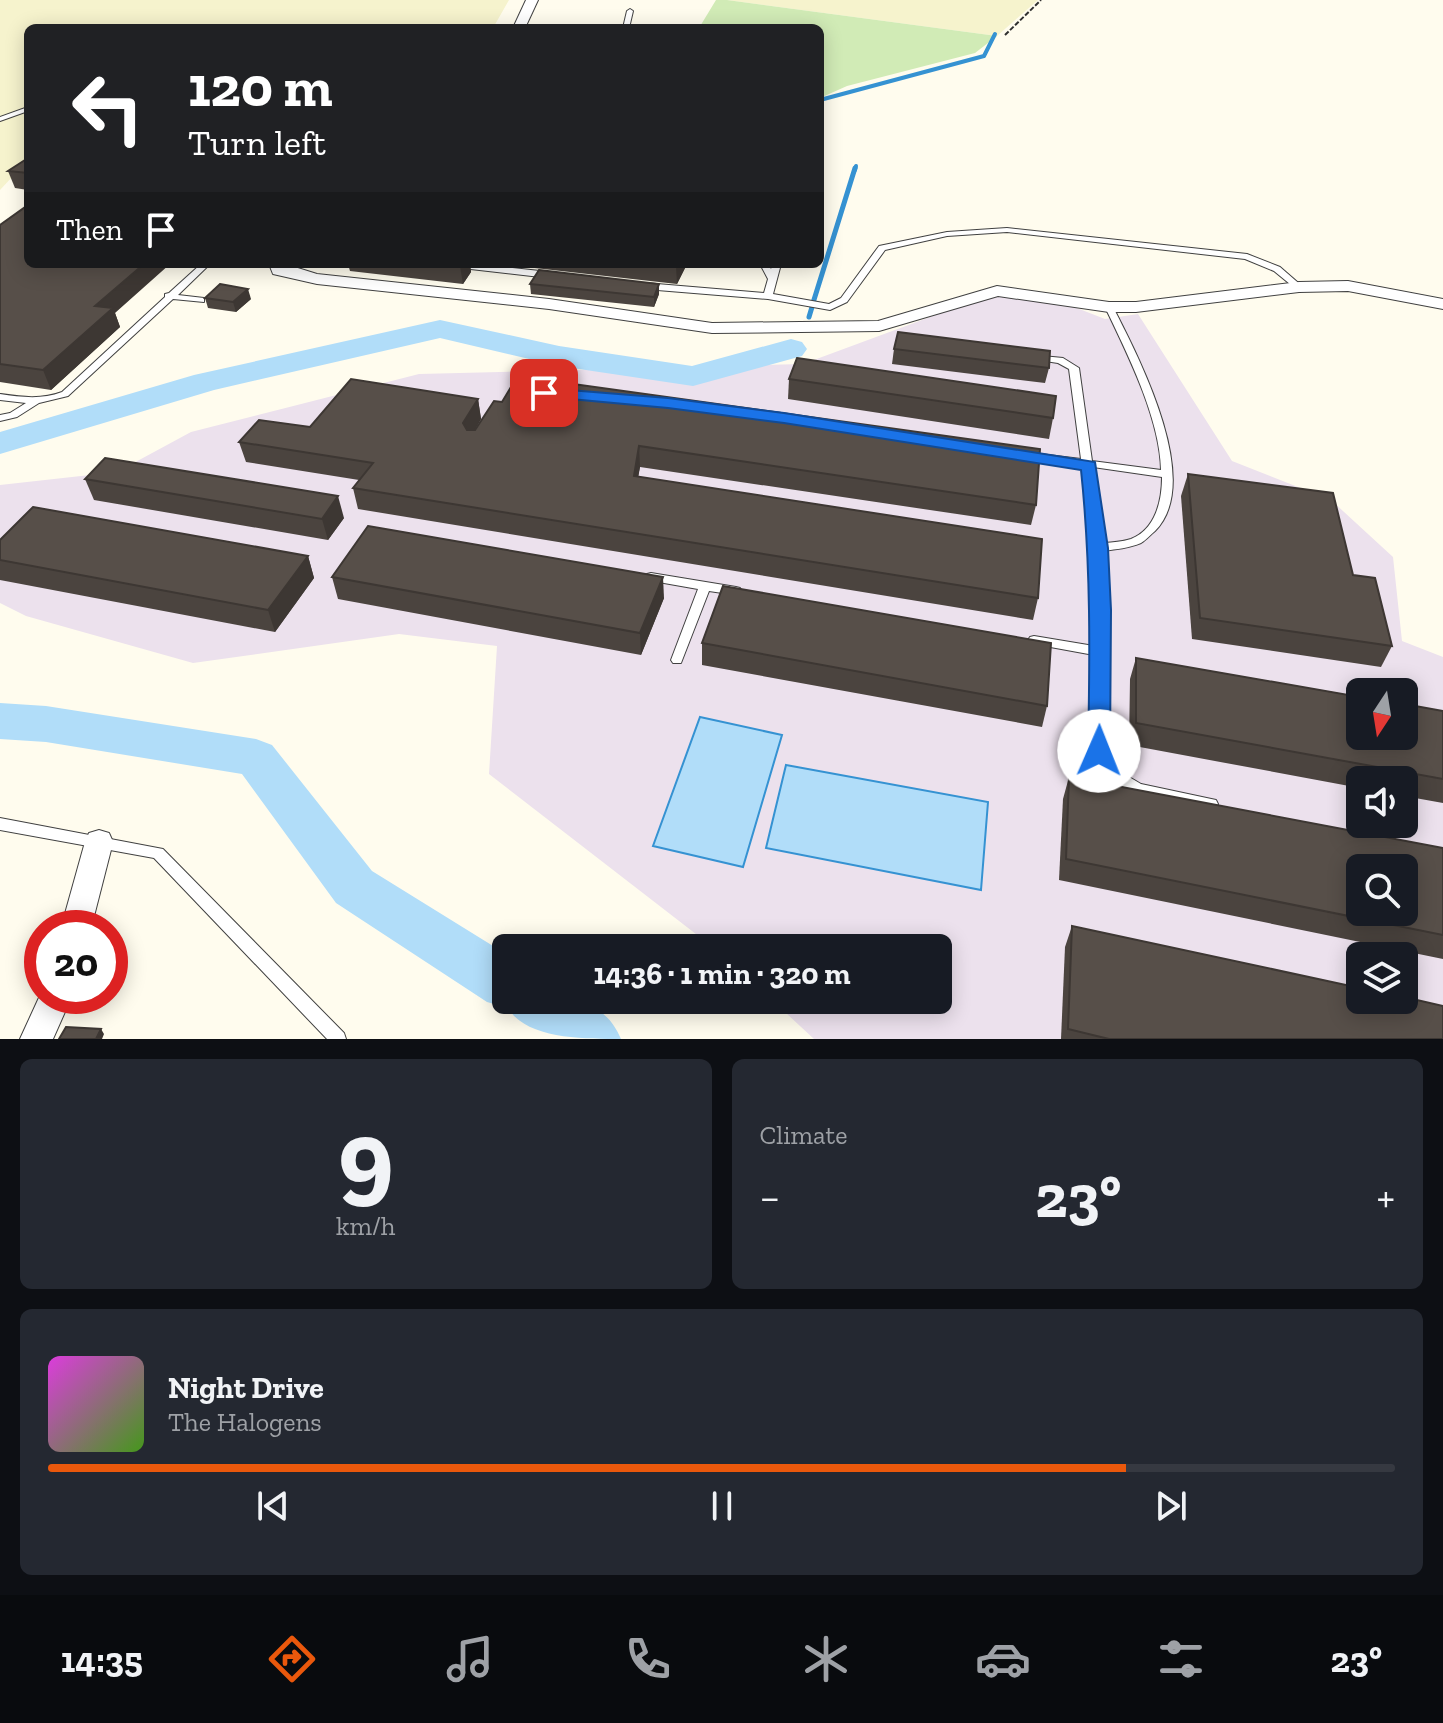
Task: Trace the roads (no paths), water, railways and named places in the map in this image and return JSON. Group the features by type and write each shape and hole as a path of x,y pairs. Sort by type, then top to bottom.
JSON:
{"street":[{"path":"521,24 532,0"},
{"path":"278,268 317,279 549,304 712,328 879,326 997,291 1109,307 1157,305 1299,287 1365,287 1443,304"},
{"path":"81,910 99,842"},
{"path":"36,1039 48,1014"}],"lane":[{"path":"627,24 630,11"},
{"path":"0,119 24,110"},
{"path":"626,284 768,296 830,307 844,300 882,248 947,234 1007,230 1247,257 1277,269 1299,287"},
{"path":"0,397 35,402 50,401 65,394 201,268"},
{"path":"487,268 563,277"},
{"path":"766,268 772,279"},
{"path":"768,296 776,268"},
{"path":"168,296 201,300"},
{"path":"1099,548 1139,540 1161,515 1167,493 1166,447 1159,422 1109,307"},
{"path":"1029,356 1060,360 1074,368 1099,548 1099,751 1114,775 1138,789 1229,808"},
{"path":"0,418 13,415 35,402"},
{"path":"1014,454 1167,474"},
{"path":"644,576 751,594"},
{"path":"677,660 705,586"},
{"path":"1024,638 1100,651"},
{"path":"0,824 158,853 338,1039"}],"water":[{"path":"700,717 782,735 743,867 653,846"},
{"path":"786,765 988,802 981,890 766,848"}],"waterway":[{"path":"824,99 984,56 995,34"},
{"path":"855,170 856,166"},
{"path":"824,268 855,168"},
{"path":"813,303 824,268"},
{"path":"809,317 812,307"},
{"path":"0,443 206,382 440,329 559,356 693,376 791,349"},
{"path":"0,721 46,724 256,758 354,887 492,975"},
{"path":"554,1014 593,1039"}]}
